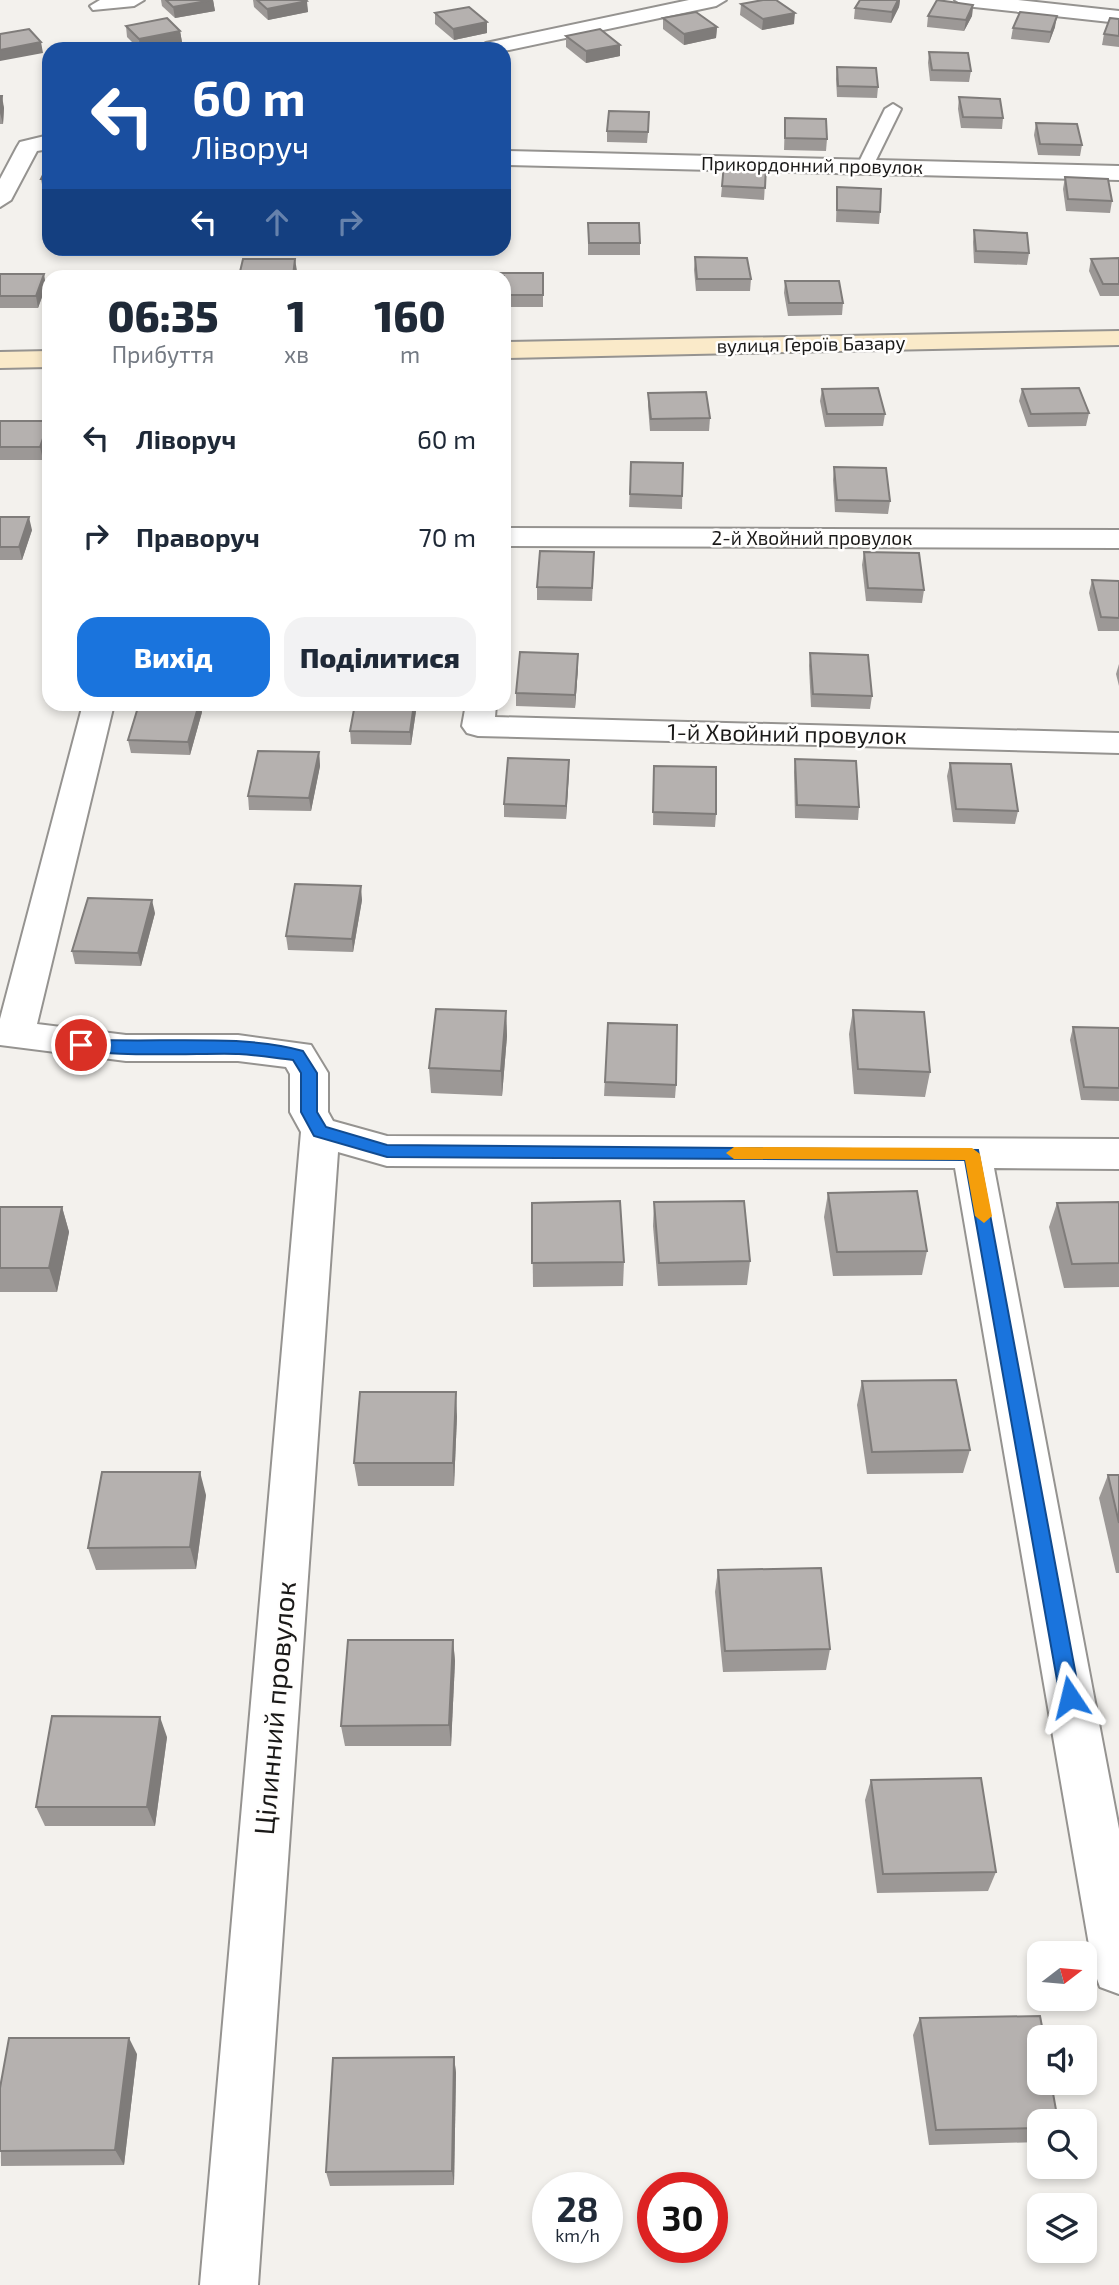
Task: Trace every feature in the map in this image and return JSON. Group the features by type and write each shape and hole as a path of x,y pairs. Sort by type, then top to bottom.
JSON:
{"main road":[{"name":"вулиця Героїв Базару","path":"511,350 1119,338"},
{"path":"0,360 42,359"}],"street":[{"path":"100,6 134,0"},
{"path":"511,44 716,0"},
{"path":"965,0 1119,17"},
{"path":"0,149 42,146"},
{"path":"0,200 42,146"},
{"name":"Прикордонний провулок","path":"511,158 1119,173"},
{"name":"2-й Хвойний провулок","path":"511,537 1119,539"},
{"path":"96,711 8,1032 104,1046 238,1048 298,1055 309,1073 309,1112 320,1132 387,1151 1119,1154"},
{"name":"1-й Хвойний провулок","path":"480,711 478,726 1119,743"},
{"name":"Цілинний провулок","path":"229,2285 320,1132"},
{"path":"972,1154 1119,1968"}],"lane":[{"path":"865,166 893,109"}],"building":[{"path":"166,0 212,0 173,7"},
{"path":"257,0 306,0 307,1 267,9"},
{"path":"776,0 795,13 763,19 741,4"},
{"path":"860,0 898,0 892,12 855,8"},
{"path":"937,0 973,5 966,20 928,16"},
{"path":"469,7 487,22 453,29 435,13"},
{"path":"696,12 717,27 684,34 663,18"},
{"path":"1020,12 1057,16 1051,32 1013,28"},
{"path":"167,18 180,31 139,39 126,26"},
{"path":"1110,18 1119,19 1119,36 1104,34"},
{"path":"29,29 41,42 0,50 0,34"},
{"path":"600,29 620,45 586,51 566,36"},
{"path":"929,52 968,53 971,71 932,70"},
{"path":"837,67 876,68 878,87 838,86"},
{"path":"959,97 1000,99 1003,118 963,117"},
{"path":"609,111 649,112 648,132 607,131"},
{"path":"785,118 826,119 827,139 785,138"},
{"path":"1036,123 1077,124 1082,145 1040,144"},
{"path":"724,164 766,166 765,188 722,186"},
{"path":"1065,177 1108,179 1112,201 1068,199"},
{"path":"837,187 881,189 880,212 837,210"},
{"path":"588,223 639,223 640,243 589,243"},
{"path":"974,230 1027,233 1029,253 976,251"},
{"path":"695,257 747,258 751,279 697,279"},
{"path":"1119,258 1119,284 1103,284 1091,259"},
{"path":"243,259 295,259 294,270 240,270"},
{"path":"511,273 543,273 543,295 511,295"},
{"path":"0,274 42,274 36,296 0,296"},
{"path":"785,281 839,281 843,303 789,303"},
{"path":"878,388 885,414 827,414 822,389"},
{"path":"1079,388 1089,413 1031,414 1022,389"},
{"path":"706,392 710,418 651,419 648,393"},
{"path":"0,421 42,421 40,447 0,447"},
{"path":"631,462 683,463 682,496 630,494"},
{"path":"834,467 886,468 890,501 837,500"},
{"path":"0,517 29,517 19,547 0,547"},
{"path":"540,551 594,552 592,588 537,587"},
{"path":"864,552 919,553 924,590 868,588"},
{"path":"1092,580 1119,581 1119,618 1101,617"},
{"path":"520,652 578,654 575,695 516,693"},
{"path":"810,653 868,655 872,696 813,694"},
{"path":"137,711 197,711 188,742 128,740"},
{"path":"354,711 413,711 410,732 350,731"},
{"path":"258,751 319,752 309,798 248,796"},
{"path":"508,758 569,760 566,806 504,804"},
{"path":"795,759 856,761 859,807 797,805"},
{"path":"950,763 1011,764 1018,811 956,809"},
{"path":"654,766 716,767 716,814 653,812"},
{"path":"295,884 361,886 352,939 286,936"},
{"path":"88,898 152,900 138,953 72,951"},
{"path":"436,1009 506,1011 501,1071 429,1068"},
{"path":"853,1010 924,1012 930,1072 858,1069"},
{"path":"608,1023 677,1025 676,1085 605,1082"},
{"path":"1073,1027 1119,1028 1119,1088 1084,1087"},
{"path":"917,1191 927,1251 837,1252 828,1193"},
{"path":"620,1201 624,1262 532,1263 532,1203"},
{"path":"744,1201 750,1261 659,1263 654,1202"},
{"path":"1119,1202 1119,1263 1072,1264 1057,1203"},
{"path":"0,1207 62,1207 49,1268 0,1268"},
{"path":"956,1380 970,1450 872,1452 862,1381"},
{"path":"360,1392 456,1392 453,1463 354,1463"},
{"path":"102,1472 200,1472 190,1547 88,1548"},
{"path":"1108,1475 1119,1475 1119,1523"},
{"path":"821,1568 830,1649 725,1651 718,1570"},
{"path":"348,1640 453,1640 449,1725 341,1726"},
{"path":"52,1716 160,1717 147,1807 36,1807"},
{"path":"981,1778 996,1872 883,1874 871,1780"},
{"path":"1040,2016 1042,2025 1027,2025 1027,2095 1053,2095 1056,2109 1027,2109 1027,2128 936,2130 920,2018"},
{"path":"9,2038 129,2038 115,2150 0,2151 0,2088"},
{"path":"454,2057 452,2171 326,2172 333,2058"}],"slow traffic":[{"path":"734,1153 972,1154 984,1216"}],"route":[{"path":"81,1045 126,1048 238,1048 298,1055 309,1073 309,1112 320,1132 387,1151 972,1154 1070,1697"}]}
